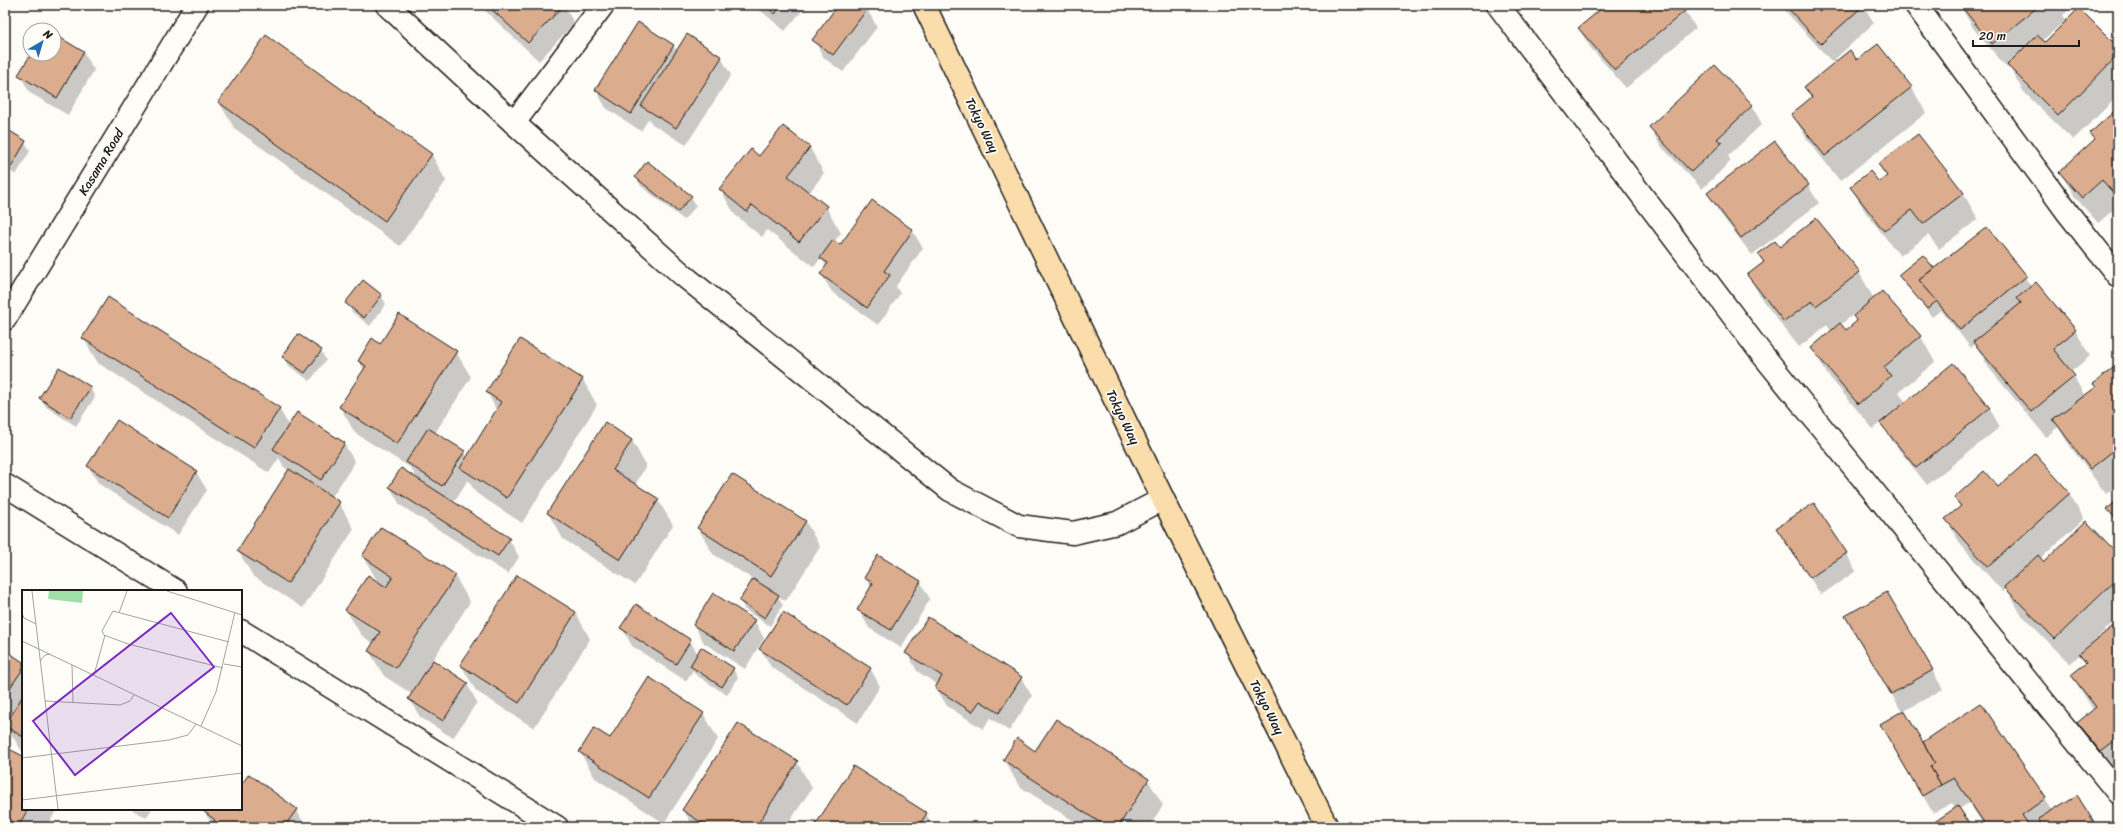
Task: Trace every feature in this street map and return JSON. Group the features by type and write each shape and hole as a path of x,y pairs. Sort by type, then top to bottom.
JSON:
{"main road":[{"name":"Tokyo Way","path":"930,8 1163,499 1327,827"}],"street":[{"name":"Kasama Road","path":"5,319 197,5"},
{"path":"387,5 514,123 684,276 950,490 1019,526 1073,533 1117,523 1163,499"},
{"path":"514,123 603,5"},
{"path":"1498,5 1758,349 2118,793"},
{"path":"1916,5 2068,212 2118,276"},
{"path":"5,485 174,590"},
{"path":"242,632 557,827"}],"building":[{"path":"487,5 564,5 528,43"},
{"path":"764,5 782,5 775,14"},
{"path":"838,5 863,5 868,8 833,55 812,40"},
{"path":"1606,5 1682,5 1686,10 1615,70 1578,28"},
{"path":"1785,5 1864,5 1821,44"},
{"path":"1960,5 2040,5 1992,44"},
{"path":"2079,8 2118,47 2118,55 2058,116 2007,65 2037,35 2045,42"},
{"path":"638,22 674,45 631,114 595,90"},
{"path":"687,34 722,57 676,128 641,106"},
{"path":"266,35 432,154 385,221 218,102"},
{"path":"62,39 84,52 57,98 18,75 26,62 62,62"},
{"path":"1878,44 1912,87 1825,156 1791,114 1812,97 1804,87 1850,50 1857,60"},
{"path":"1715,65 1753,105 1717,139 1722,143 1691,172 1649,127"},
{"path":"2118,108 2118,195 2117,197 2102,180 2082,198 2059,172 2095,139 2090,133"},
{"path":"783,126 810,147 788,176 827,206 799,242 752,205 747,212 719,189 751,149 759,156"},
{"path":"5,128 26,141 11,167 5,163"},
{"path":"1918,134 1964,193 1923,224 1912,210 1884,231 1850,187 1870,171 1879,182 1887,176 1878,164"},
{"path":"1775,141 1809,185 1741,238 1707,193"},
{"path":"647,161 692,196 678,212 635,177"},
{"path":"872,200 913,230 884,271 890,275 867,308 820,274 828,263 820,258 833,240 840,245"},
{"path":"1816,218 1860,272 1816,306 1812,301 1784,322 1747,275 1764,262 1758,254 1775,241 1780,247"},
{"path":"1987,227 2027,276 1960,330 1919,280"},
{"path":"1923,255 1934,268 1919,280 1937,301 1927,309 1898,275"},
{"path":"363,280 382,295 364,318 345,303"},
{"path":"2036,282 2076,330 2053,349 2075,376 2031,412 1973,342 2021,303 2017,298"},
{"path":"1882,291 1921,336 1884,367 1891,376 1858,404 1811,348 1840,323 1846,330 1857,321 1853,316"},
{"path":"108,297 280,408 254,448 82,338"},
{"path":"399,314 457,351 397,444 339,407 366,366 358,361 372,338 380,344"},
{"path":"298,334 322,350 305,373 282,357"},
{"path":"520,339 583,379 507,498 460,468 501,402 486,392"},
{"path":"1953,363 1990,408 1916,468 1880,423"},
{"path":"2118,364 2118,447 2090,469 2053,419 2096,387 2093,384"},
{"path":"59,367 91,387 70,418 39,398"},
{"path":"297,412 345,443 321,480 273,449"},
{"path":"117,420 197,471 168,518 87,466"},
{"path":"605,422 632,440 613,470 659,499 620,560 547,513"},
{"path":"428,428 465,451 442,486 406,462"},
{"path":"2035,454 2070,493 1988,567 1945,519 1961,506 1954,498 1984,471 1998,487"},
{"path":"401,468 510,538 498,556 389,487"},
{"path":"289,469 340,502 288,583 237,551"},
{"path":"732,474 806,521 771,576 697,528"},
{"path":"2118,500 2118,521 2107,509"},
{"path":"1814,503 1847,553 1810,578 1776,528"},
{"path":"2086,521 2118,554 2118,578 2055,639 2004,587 2038,555 2044,562"},
{"path":"381,527 456,575 396,668 368,651 380,632 345,610 368,575 386,587 393,577 362,556"},
{"path":"878,555 921,581 891,630 857,610 873,583 864,578"},
{"path":"517,575 576,612 519,703 460,665"},
{"path":"753,579 779,595 765,618 739,601"},
{"path":"1887,592 1933,670 1891,694 1845,616"},
{"path":"713,593 755,620 734,651 693,625"},
{"path":"636,604 691,640 676,664 620,628"},
{"path":"783,612 871,668 847,705 759,649"},
{"path":"928,617 1022,677 999,713 980,701 972,712 935,688 942,676 905,653"},
{"path":"2118,622 2118,739 2101,752 2077,723 2096,707 2071,675 2086,663 2079,654"},
{"path":"701,647 734,668 722,687 690,666"},
{"path":"5,650 22,661 22,670 5,695"},
{"path":"433,660 468,683 443,721 408,699"},
{"path":"649,677 704,713 649,798 579,752 594,728 610,738"},
{"path":"22,697 22,736 5,726"},
{"path":"1981,703 2046,798 2022,815 2030,827 1987,827 1954,778 1941,785 1930,766 1935,763 1923,742"},
{"path":"1904,710 1935,763 1930,766 1941,785 1922,796 1880,724"},
{"path":"1056,719 1149,779 1118,827 1107,827 1003,760 1017,738 1035,751"},
{"path":"738,723 798,761 756,827 708,827 682,810"},
{"path":"5,747 22,756 22,810 27,810 18,827 5,827"},
{"path":"853,766 927,813 918,827 814,827"},
{"path":"249,774 297,809 284,827 209,827 215,820 203,811 204,810 242,810 242,784"},
{"path":"2077,795 2097,827 2043,827 2038,819"},
{"path":"1958,806 1972,827 1931,827 1930,825"}]}
